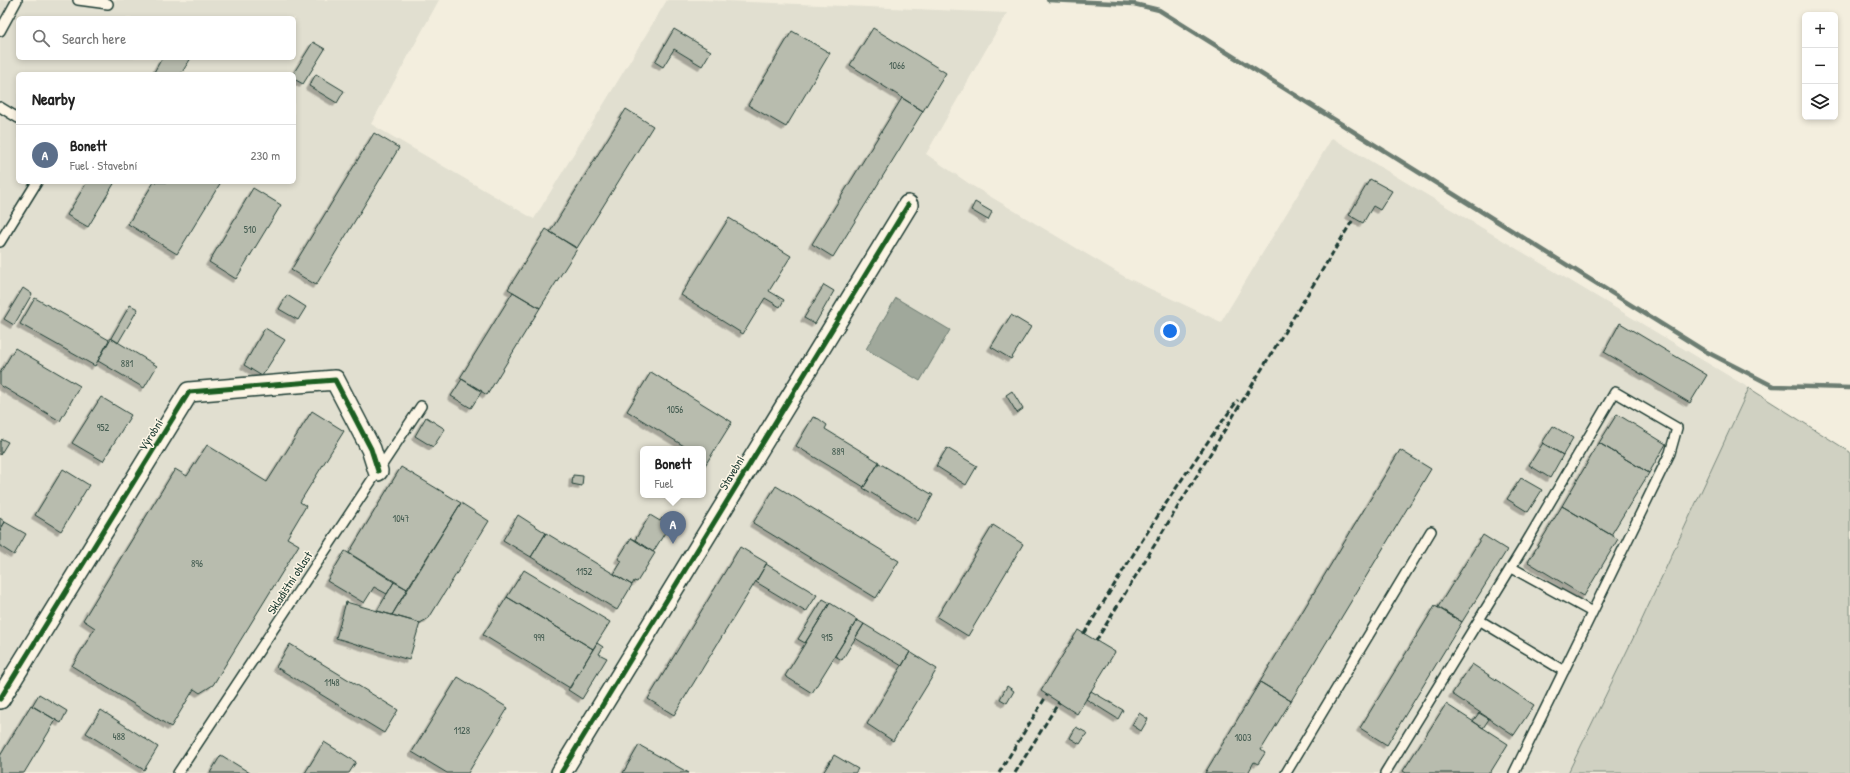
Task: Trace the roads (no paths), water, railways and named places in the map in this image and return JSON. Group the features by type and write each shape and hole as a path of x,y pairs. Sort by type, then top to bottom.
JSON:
{"street":[{"name":"Stavební","path":"561,773 908,205"},
{"name":"Výrobní","path":"0,699 189,392 335,380 371,449 378,471"}],"lane":[{"path":"0,31 17,0"},
{"path":"78,0 108,4"},
{"path":"0,107 16,117"},
{"path":"0,242 36,184"},
{"path":"1385,773 1512,568 1615,392 1677,428 1670,453 1514,773"},
{"name":"Skladištní oblast","path":"178,773 421,406"},
{"path":"1286,773 1431,531"},
{"path":"1512,568 1592,612"},
{"path":"1479,620 1564,671"}],"waterway":[{"path":"1048,0 1134,4 1159,10 1703,350 1773,386 1850,388"}],"railway":[{"path":"1096,641 1354,218"},
{"path":"1084,634 1139,545 1217,428 1238,400"},
{"path":"999,773 1047,695"},
{"path":"1015,773 1059,702"}],"place":[{"name":"Bonett","path":"673,544"}]}
